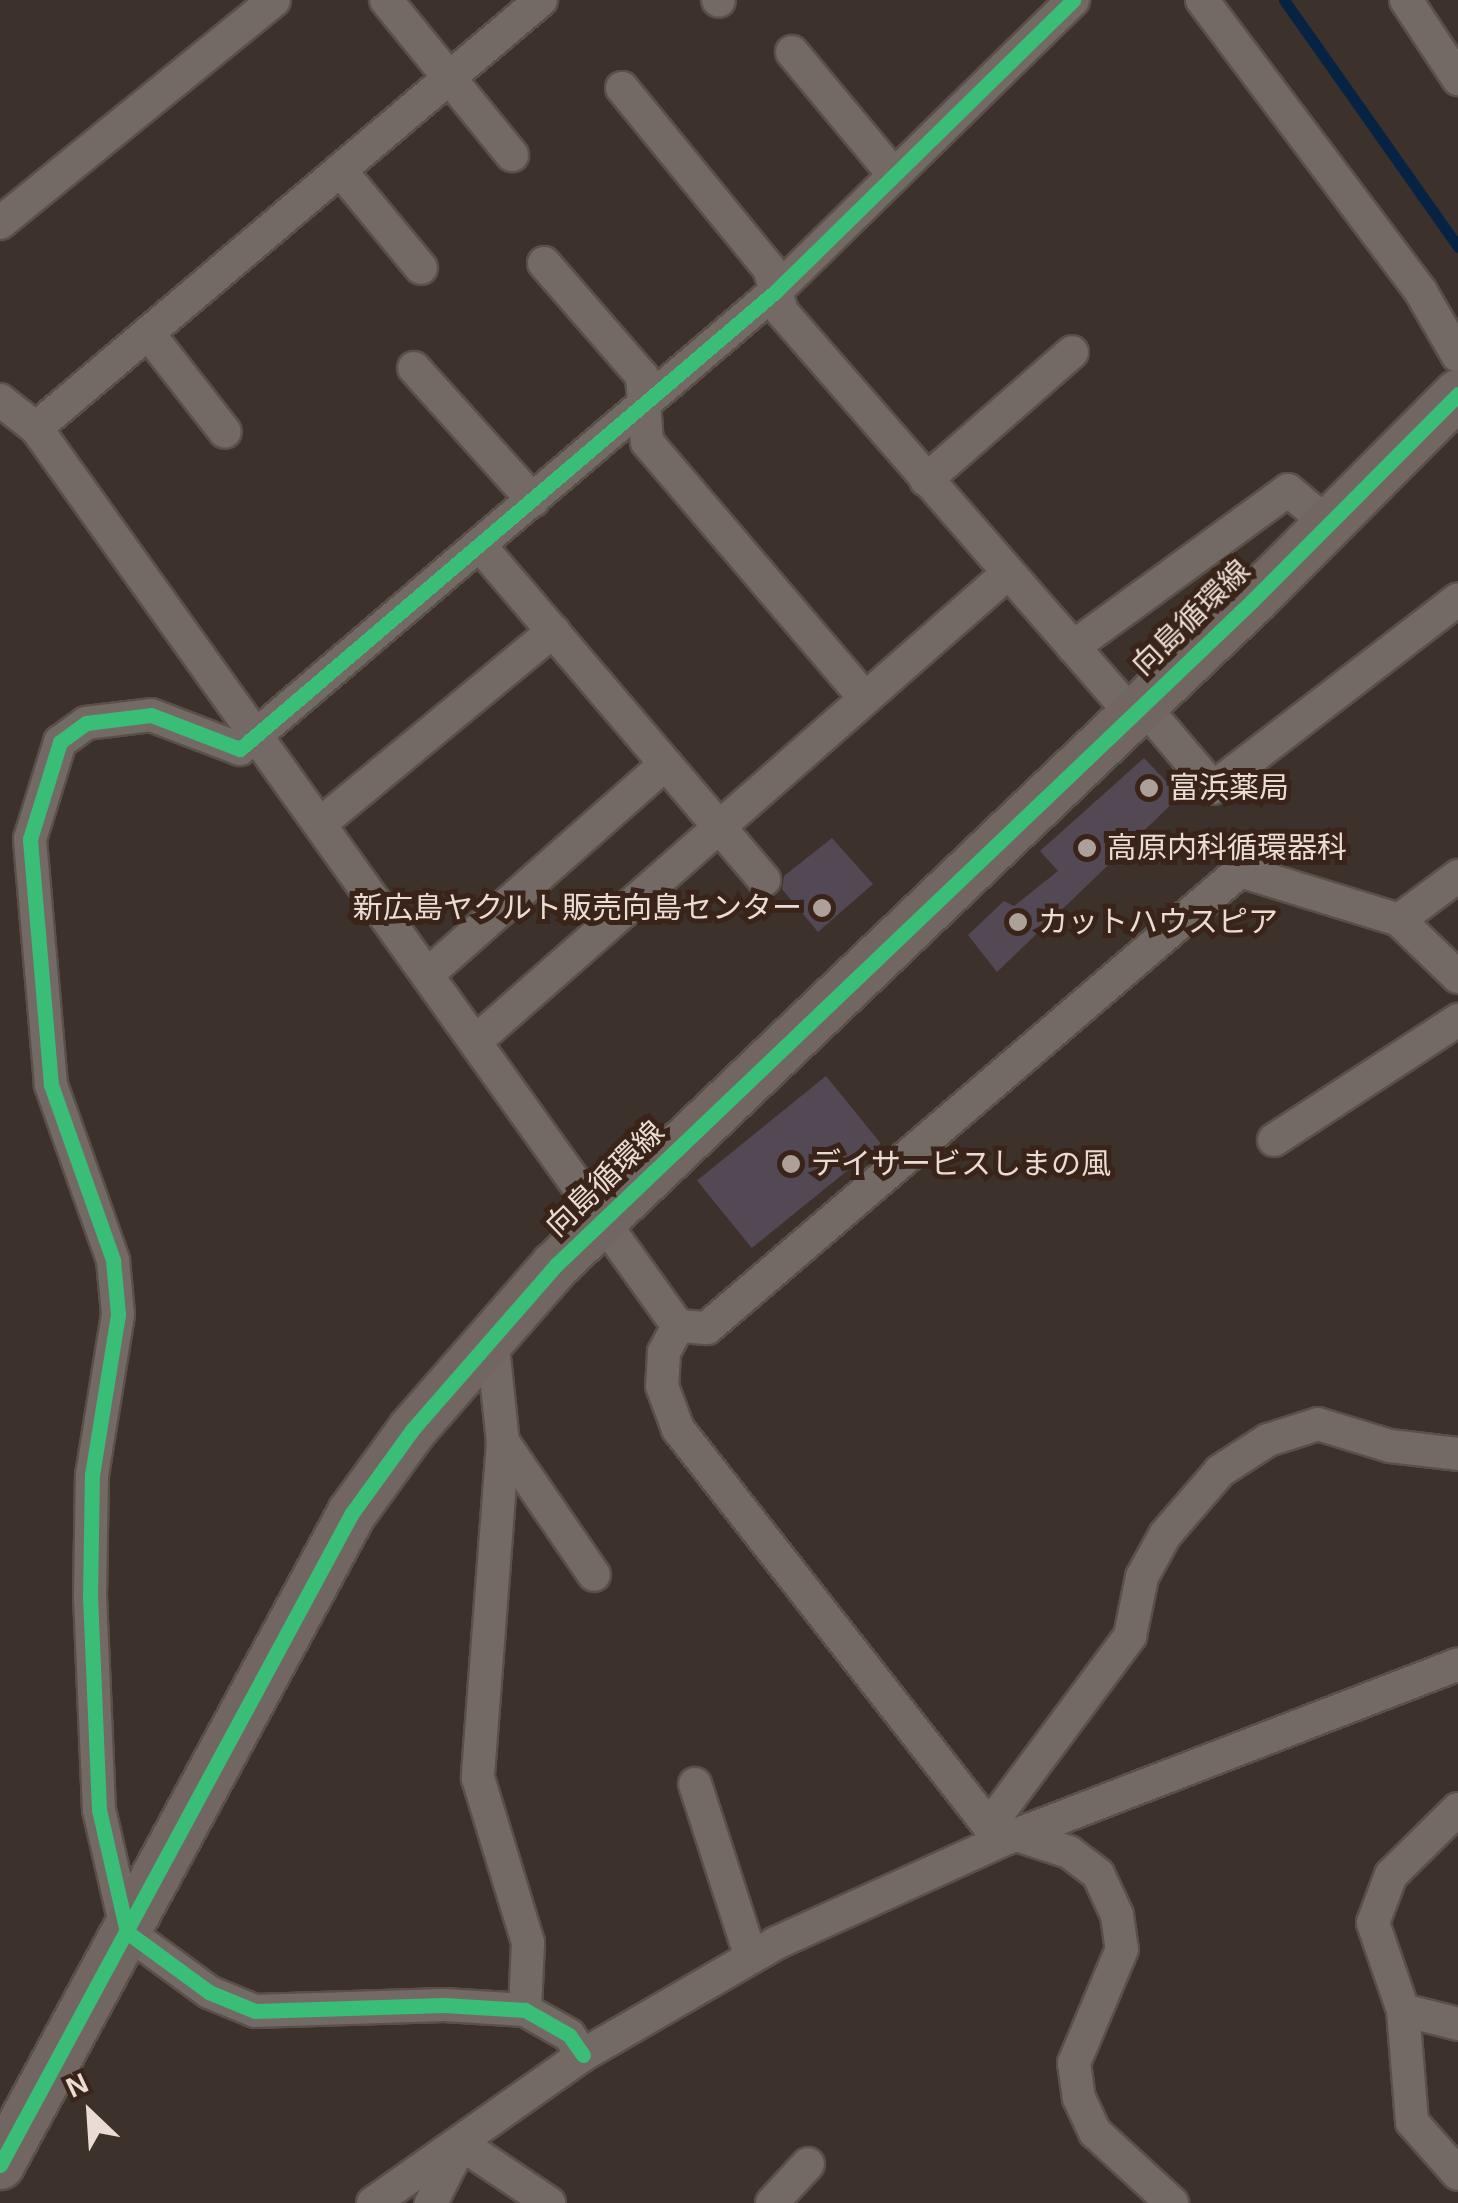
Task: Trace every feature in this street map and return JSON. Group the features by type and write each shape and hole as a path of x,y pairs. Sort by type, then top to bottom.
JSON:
{"main road":[{"name":"向島循環線","path":"0,2165 352,1513 492,1338 604,1218 1458,394"}],"street":[{"path":"0,223 274,0"},
{"path":"386,0 512,154"},
{"path":"36,428 541,0"},
{"path":"583,2055 569,2035 525,2010 444,2005 255,2011 209,1992 127,1932 98,1810 90,1598 92,1475 116,1296 113,1260 51,1085 30,838 60,742 86,723 151,714 240,749 776,291 1074,0"},
{"path":"1202,0 1421,292 1458,356"},
{"path":"1423,7 1458,80"},
{"path":"792,52 894,175"},
{"path":"622,88 769,268 782,312 1073,648 1213,788 1458,600"},
{"path":"340,170 421,268"},
{"path":"544,262 642,376 647,442 864,698"},
{"path":"148,332 225,432"},
{"path":"926,480 1072,352"},
{"path":"414,368 533,500"},
{"path":"0,400 36,428 678,1326"},
{"path":"1073,648 1288,490 1326,522"},
{"path":"481,547 764,880"},
{"path":"476,1041 716,824 1008,574"},
{"path":"320,824 552,631"},
{"path":"428,974 665,764"},
{"path":"678,1326 708,1328 1240,871 1399,920 1458,976"},
{"path":"1399,920 1458,876"},
{"path":"1274,1140 1458,1020"},
{"path":"678,1326 664,1352 662,1386 678,1429 999,1832 1069,1852 1098,1874 1118,1915 1122,1949 1074,2063 1079,2098 1095,2132 1172,2203"},
{"path":"492,1338 503,1442 478,1778 528,1943 525,2010"},
{"path":"999,1832 1130,1636 1142,1577 1165,1535 1220,1472 1268,1440 1318,1424 1390,1446 1458,1454"},
{"path":"503,1442 594,1574"},
{"path":"373,2203 583,2055 751,1957 999,1832 1458,1664"},
{"path":"695,1784 751,1957"},
{"path":"1458,1809 1391,1875 1372,1922 1404,2010 1412,2122 1458,2174"},
{"path":"1404,2010 1458,2024"},
{"path":"431,2203 461,2144"},
{"path":"461,2144 549,2203"},
{"path":"772,2203 808,2164"}],"building":[{"path":"1144,758 1180,796 997,972 968,935 1004,901 1014,906 1058,871 1040,851"},
{"name":"新広島ヤクルト販売向島センター","path":"832,838 873,884 818,932 782,889 784,876"},
{"name":"デイサービスしまの風","path":"826,1076 881,1144 752,1248 697,1180"}],"waterway":[{"path":"1284,0 1458,247"}],"cycle path":[{"path":"583,2055 569,2035 525,2010 444,2005 255,2011 209,1992 127,1932 99,1810 90,1598 92,1475 118,1314 113,1260 51,1085 30,839 60,742 86,723 151,715 240,749 776,291 1073,0"},
{"path":"0,2165 352,1513 412,1430 556,1265 1253,600 1458,394"}],"place":[{"name":"富浜薬局","path":"1149,788"},
{"name":"高原内科循環器科","path":"1087,848"},
{"name":"新広島ヤクルト販売向島センター","path":"822,908"},
{"name":"カットハウスピア","path":"1018,922"},
{"name":"デイサービスしまの風","path":"791,1164"}]}
